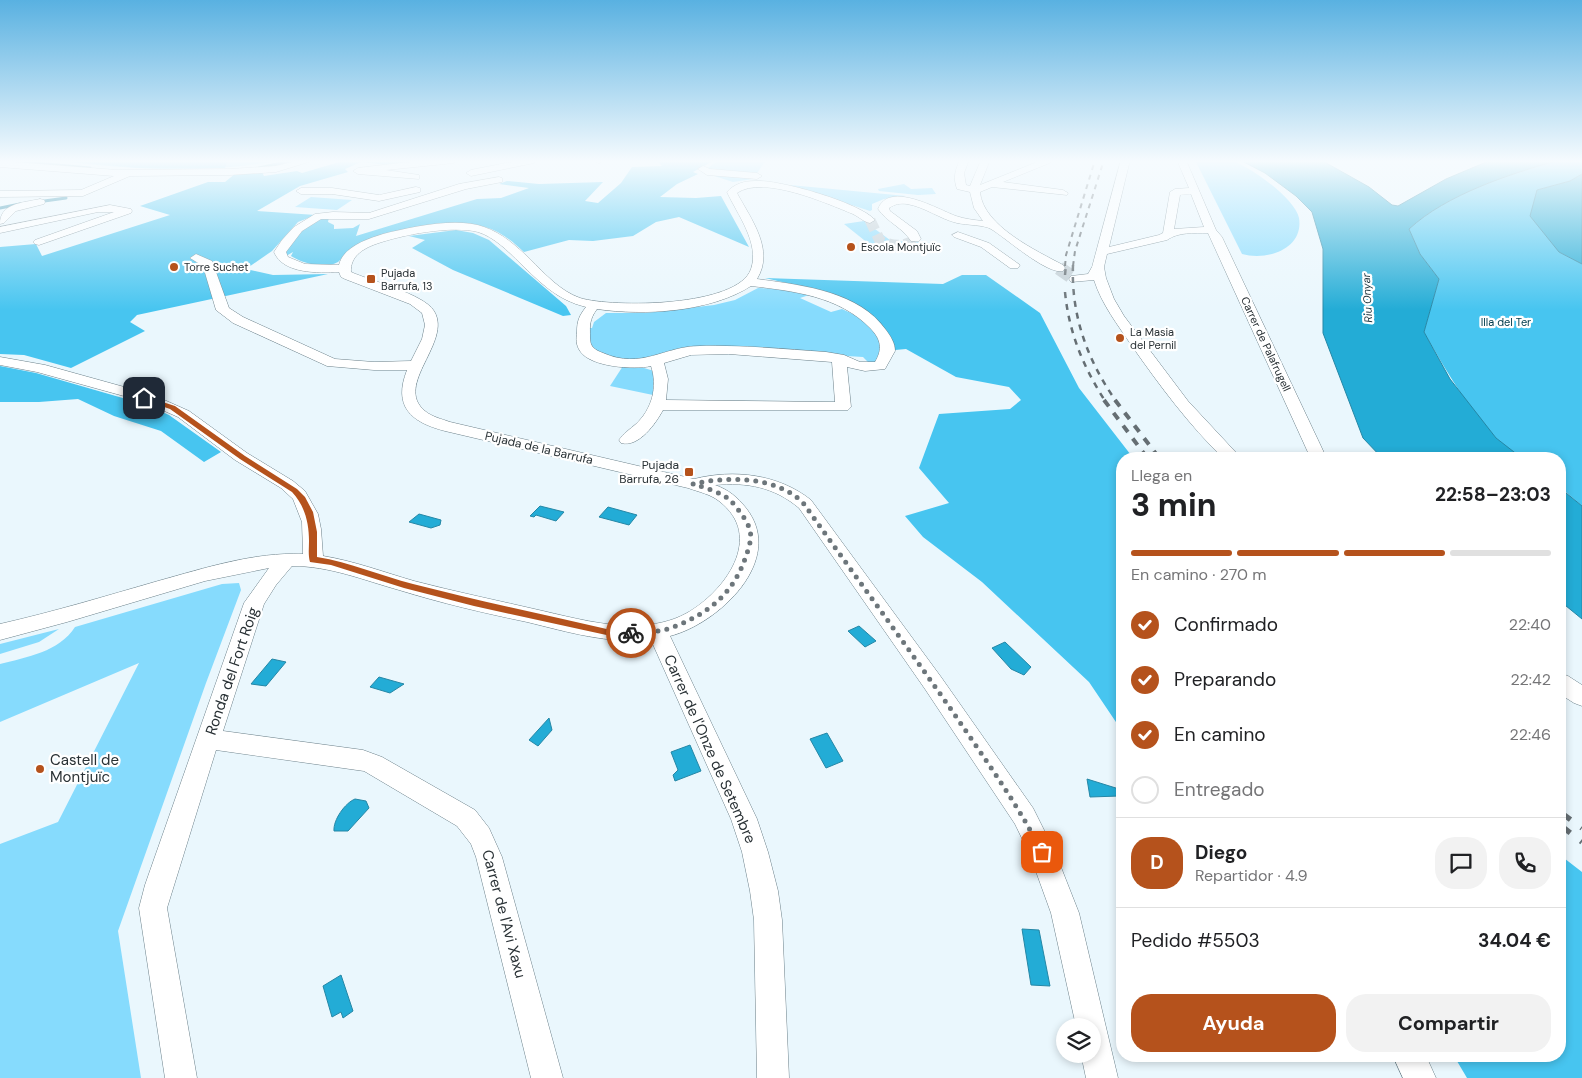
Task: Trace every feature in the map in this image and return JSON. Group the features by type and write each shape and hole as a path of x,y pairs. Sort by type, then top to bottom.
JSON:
{"street":[{"path":"0,221 12,210"},
{"path":"0,230 92,210"},
{"path":"39,242 127,211 123,210"},
{"path":"368,216 371,210"},
{"path":"386,210 368,216 327,215 312,219 295,232 283,245 280,252 283,259 296,265 321,270 345,268 345,262 350,255 360,248 385,238 423,229 464,227 479,229 496,236 558,290 579,302 626,308 673,306 713,300 731,293 748,282 756,272 759,260 758,248 742,210"},
{"path":"851,210 870,220"},
{"path":"884,210 913,233 915,239"},
{"path":"934,210 955,220 993,225"},
{"path":"982,210 987,220 993,225 1059,268"},
{"path":"1075,279 1092,277 1098,267 1112,210"},
{"path":"1102,252 1163,238 1169,229 1172,210"},
{"name":"Carrer de Palafrugell","path":"1203,210 1316,452"},
{"path":"1169,229 1212,230"},
{"path":"958,235 985,245 1014,265"},
{"path":"196,258 208,264 223,310 245,324 332,363 374,366 416,365"},
{"path":"994,268 1046,260"},
{"path":"1098,267 1107,300 1188,412 1227,452"},
{"name":"Pujada de la Barrufa","path":"287,560 332,562 404,585 474,603 611,633 657,631 675,627 698,616 728,593 737,579 750,546 750,529 730,500 716,492 693,484 435,422 418,414 410,402 409,388 416,365 434,325 426,308 415,301 345,274 345,268"},
{"path":"1075,279 1107,300"},
{"path":"594,305 584,318 583,342 586,350 606,360 622,363 655,361 692,350 710,350 839,358 866,369 880,366 888,350 886,338 875,324 858,312 830,298 810,292 748,282"},
{"path":"657,405 843,407 839,358"},
{"path":"0,361 59,373 160,402 182,414 302,498 309,512 313,532 313,560"},
{"path":"627,440 645,424 655,411 660,396 660,377 658,364 655,361"},
{"path":"693,484 711,480 749,481 770,484 785,489 804,504 933,683 1024,816 1042,852 1065,913 1089,1018"},
{"path":"0,632 254,562 287,560"},
{"name":"Ronda del Fort Roig","path":"181,1078 154,908 159,885 254,603 269,580 287,560"},
{"name":"Carrer de l'Onze de Setembre","path":"657,631 744,819 755,852 764,891 768,920 773,1078"},
{"path":"1566,686 1582,696"},
{"name":"Carrer de l'Avi Xaxu","path":"208,739 363,760 466,818 476,828 484,841 489,857 547,1078"},
{"path":"1412,1062 1420,1078"},
{"path":"1099,1063 1102,1078"}],"shaded area":[{"path":"1220,210 1296,210 1299,218 1299,229 1296,238 1290,245 1272,254 1262,256 1242,254"},
{"path":"864,221 890,240 869,244 844,224"},
{"path":"893,241 932,243 931,252 891,249"},
{"path":"758,288 782,289 809,295 800,298 831,312 842,309 861,319 870,327 883,345 876,364 870,364 863,357 717,348 634,360 607,357 591,348 589,328 592,328 594,322 606,313 646,313 714,305 735,300"},
{"path":"623,366 654,371 653,395 610,386"},
{"path":"239,583 241,590 118,931 141,1078 0,1078 0,844 58,822 139,663 0,722 0,664 31,656 51,648 75,627 222,584"},
{"path":"59,629 39,642 0,654 0,644"}],"green space":[{"path":"154,210 258,210 316,215 298,222 272,251 246,269 273,275 328,274 137,315 130,322 145,331 71,368 24,355 0,354 0,247 36,244 42,256 170,215"},
{"path":"440,210 729,210 749,247 679,217 656,222 633,236 593,241 569,240 524,252 496,231 468,224 451,224 416,230 348,251 339,261 333,264 307,263 291,256 293,252 286,256 285,252 303,230 315,222 329,217 328,222 334,225 334,229 353,228 360,224 356,236"},
{"name":"Illa del Ter","path":"1434,210 1544,210 1559,252 1582,264 1582,506 1566,492 1566,452 1513,452 1508,449 1480,419 1454,383 1424,332 1439,279 1420,254 1409,229"},
{"path":"456,230 473,233 489,240 566,306 571,315 563,316 453,270 412,248 425,240 409,236"},
{"path":"962,275 986,275 1040,313 1079,388 1129,452 1116,452 1116,722 1089,682 982,582 923,537 905,516 949,503 919,468 939,414 1010,409 1021,400 1009,387 956,377 906,349 895,350 865,312 795,285 765,278 943,284"},
{"path":"0,366 36,373 147,405 169,415 221,452 204,462 161,431 114,416 78,399 0,402"},
{"path":"1566,860 1582,872 1582,1078 1467,1078 1458,1062 1566,1062"}],"water":[{"name":"Riu Onyar","path":"1310,210 1434,210 1409,229 1420,254 1439,279 1424,332 1450,379 1496,438 1514,452 1376,452 1363,438 1323,333 1323,249"},
{"path":"1532,210 1582,210 1582,264 1559,252 1530,216"},
{"path":"1566,493 1582,506 1582,619 1566,606"},
{"path":"540,506 564,512 556,521 536,515 534,517 530,516"},
{"path":"608,507 637,515 629,525 599,517"},
{"path":"419,514 441,520 440,525 431,528 409,522"},
{"path":"859,626 876,641 865,647 848,631"},
{"path":"1005,642 1031,667 1024,675 1011,669 992,648"},
{"path":"272,659 286,662 266,686 251,684"},
{"path":"379,677 404,684 390,693 370,687"},
{"path":"549,718 552,730 538,746 529,740"},
{"path":"827,733 843,761 826,768 810,739"},
{"path":"690,745 701,771 675,781 673,775 678,770 671,752"},
{"path":"1087,779 1116,788 1116,796 1090,797"},
{"path":"355,799 366,801 369,808 348,831 334,831 335,822 340,812"},
{"path":"1022,929 1039,930 1050,986 1031,985"},
{"path":"341,975 353,1011 343,1018 341,1012 332,1017 323,986"}],"tunnel":[{"path":"870,220 880,241 898,245 907,244 915,239"},
{"path":"1059,268 1075,279"}],"railway":[{"path":"1065,266 1066,255 1080,210"},
{"path":"1073,266 1075,251 1088,210"},
{"path":"1065,275 1066,265"},
{"path":"1073,266 1075,302 1083,336 1097,369 1116,401"},
{"path":"1065,292 1070,321 1078,349 1105,401"},
{"path":"1104,400 1143,452"},
{"path":"1115,400 1155,452"},
{"path":"1566,816 1582,828"},
{"path":"1566,830 1582,842"}],"way so far":[{"path":"631,633 657,631 675,627 698,616 728,593 745,561 750,546 750,529 742,515 730,500 716,492 693,484 711,480 749,481 770,484 785,489 804,504 933,683 1008,791 1024,816 1042,852"}],"place":[{"name":"Escola Montjuïc","path":"851,247"},
{"name":"Torre Suchet","path":"174,267"},
{"name":"Pujada Barrufa, 13","path":"371,279"},
{"name":"La Masia del Pernil","path":"1120,338"},
{"name":"Pujada Barrufa, 26","path":"689,472"},
{"name":"Castell de Montjuïc","path":"40,769"}],"route":[{"path":"144,398 160,402 172,408 302,498 309,512 313,532 313,560 332,562 404,585 474,603 611,633 631,633"}]}
